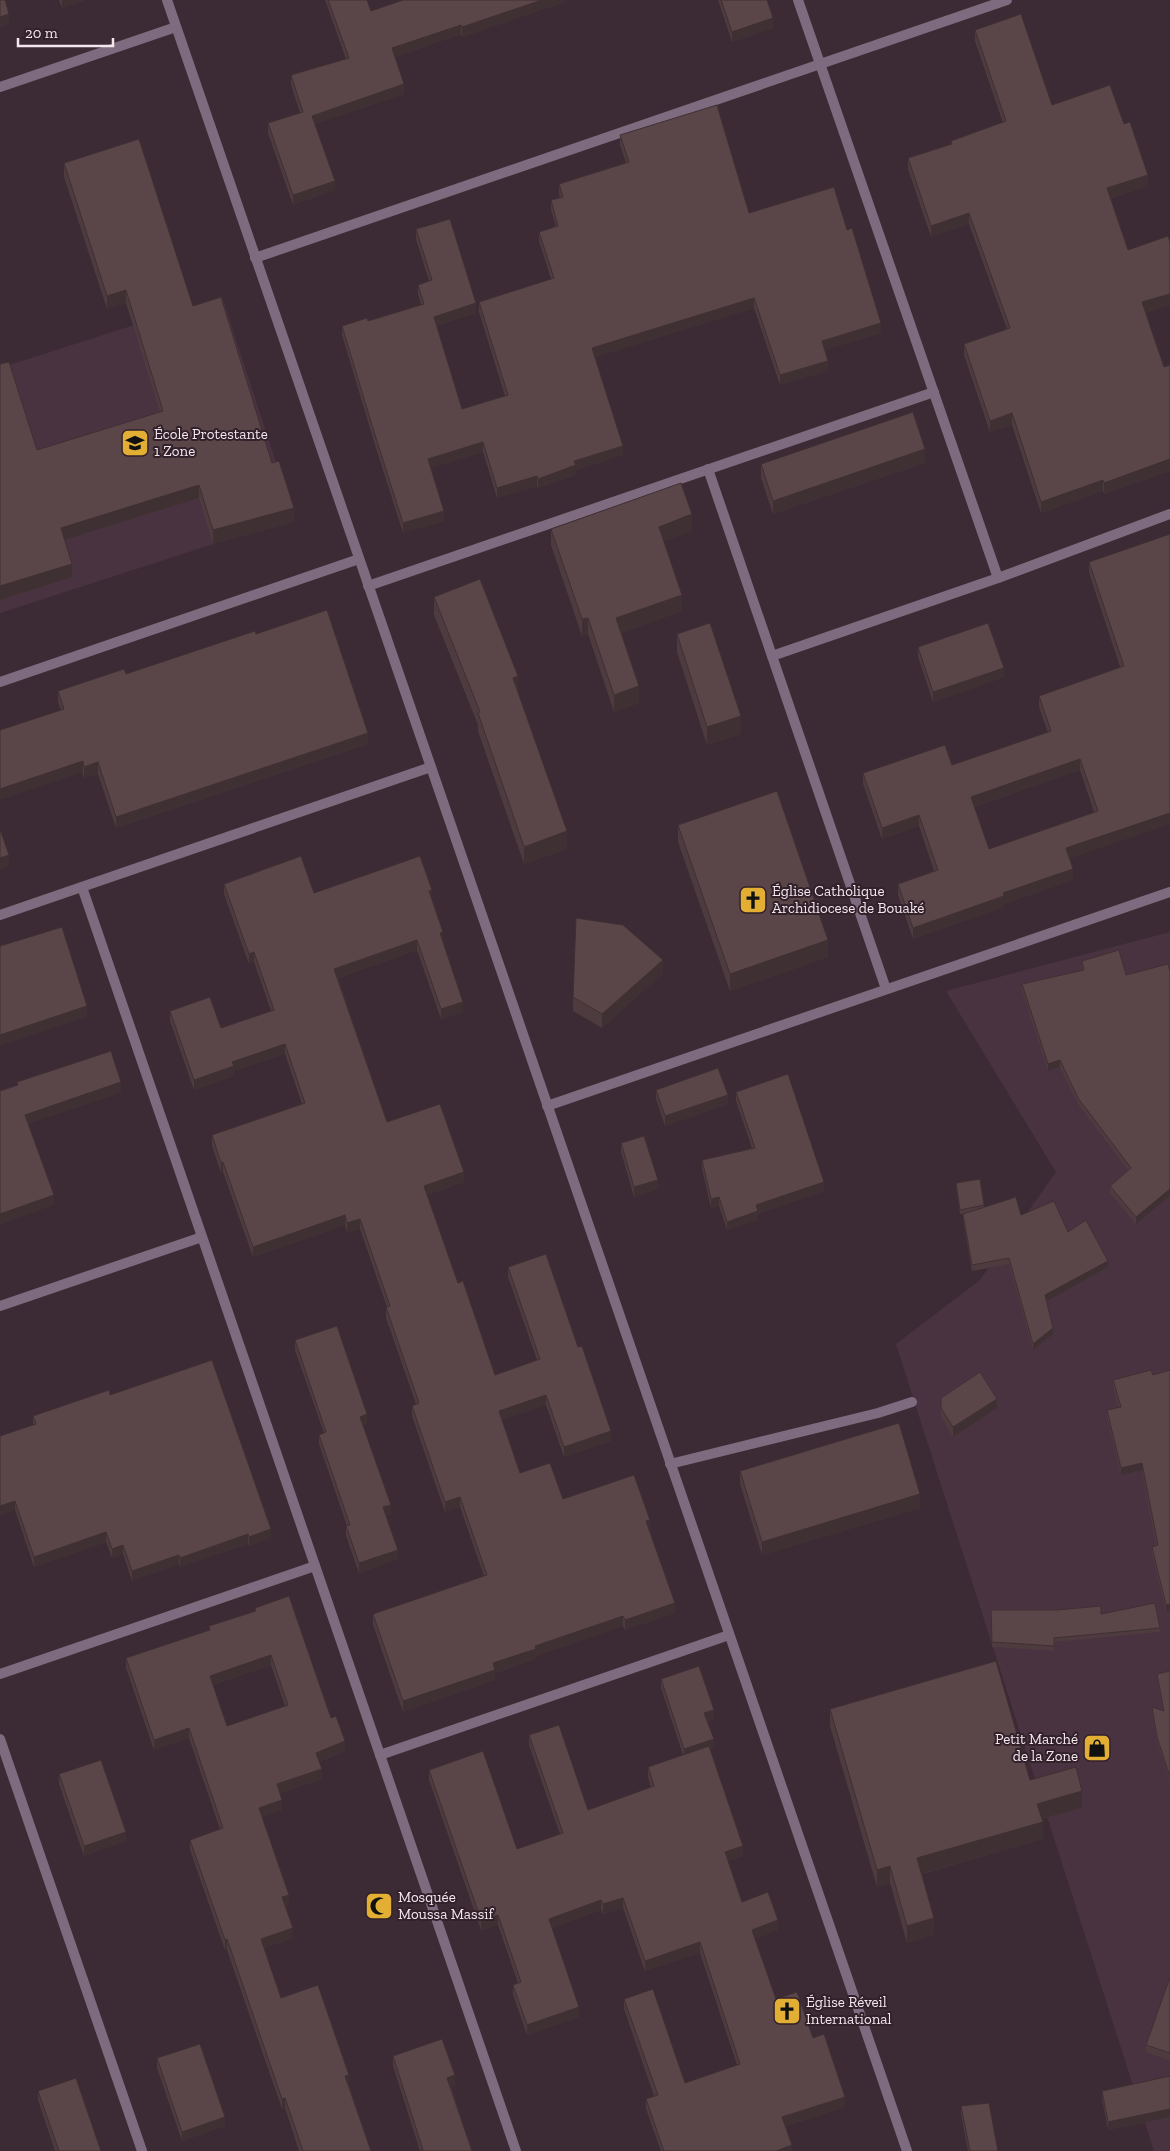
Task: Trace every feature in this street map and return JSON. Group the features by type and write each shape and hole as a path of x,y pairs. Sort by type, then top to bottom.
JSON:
{"street":[{"path":"167,0 907,2151"},
{"path":"798,0 998,578"},
{"path":"255,258 1007,0"},
{"path":"0,87 176,27"},
{"path":"368,586 934,392"},
{"path":"708,470 886,989"},
{"path":"772,656 998,578 1170,514"},
{"path":"0,682 359,558"},
{"path":"0,915 431,767"},
{"path":"82,886 516,2151"},
{"path":"547,1106 1170,892"},
{"path":"0,1306 202,1237"},
{"path":"670,1464 878,1413 912,1402"},
{"path":"0,1674 315,1566"},
{"path":"380,1755 729,1635"},
{"path":"0,1739 142,2151"}],"shaded area":[{"name":"École Protestante 1 Zone","path":"222,297 294,518 0,613 0,368"},
{"name":"Petit Marché de la Zone","path":"1170,932 1170,2151 1154,2151 896,1344 980,1280 1056,1172 946,991"}],"building":[{"path":"0,0 5,0 9,14 0,17"},
{"path":"328,0 367,0 371,11 403,0 542,0 392,48 404,84 312,116 335,181 293,195 268,123 303,112 291,75 349,58"},
{"path":"721,0 767,0 773,18 732,32"},
{"path":"1021,14 1052,105 1110,85 1124,124 1130,122 1148,175 1107,188 1128,250 1168,236 1170,242 1170,294 1142,302 1164,367 1170,365 1170,459 1104,483 1103,480 1041,502 1012,413 990,421 964,344 1010,328 969,213 931,226 908,158 952,144 951,141 1006,121 975,30"},
{"path":"717,105 749,213 834,187 847,230 852,228 881,323 822,341 828,361 780,375 754,298 592,348 623,446 574,461 576,465 538,479 537,476 497,488 483,442 428,459 444,511 403,523 342,326 367,318 368,321 424,304 418,285 432,280 416,229 450,219 476,303 434,317 462,409 508,395 479,302 554,278 539,232 558,226 551,200 563,197 559,184 629,162 620,135"},
{"name":"École Protestante 1 Zone","path":"139,139 193,306 221,297 272,463 279,461 294,508 213,530 199,485 61,528 72,564 0,586 0,364 9,362 37,450 163,411 126,290 107,296 64,163"},
{"path":"913,412 925,449 773,501 761,464"},
{"path":"681,483 692,514 659,527 682,595 616,618 639,686 614,695 588,618 582,619 551,529"},
{"path":"1170,534 1170,813 1066,848 1073,869 1003,893 1004,896 913,928 898,884 938,870 919,815 882,828 863,773 945,745 952,765 1051,731 1039,696 1124,666 1089,562","holes":["1080,759 1098,811 989,849 971,797"]},
{"path":"480,579 518,676 513,678 567,831 524,847 478,713 480,712 434,597"},
{"path":"327,610 368,733 116,817 98,762 84,767 83,761 0,789 0,730 64,709 58,691 124,669 126,674 255,631 256,634"},
{"path":"710,623 741,716 707,727 677,634"},
{"path":"988,623 1004,668 933,692 918,647"},
{"name":"Église Catholique Archidiocese de Bouaké","path":"777,791 828,940 730,974 678,825"},
{"path":"0,829 9,855 0,858"},
{"path":"301,856 314,893 420,856 432,890 429,891 443,932 440,933 463,1002 441,1009 417,940 334,969 387,1122 440,1104 464,1172 424,1186 458,1283 463,1281 495,1375 540,1359 508,1267 546,1254 578,1347 582,1346 611,1431 564,1447 546,1395 499,1411 520,1473 550,1463 563,1499 634,1475 650,1520 646,1521 675,1603 625,1620 623,1616 535,1646 536,1649 493,1663 495,1670 403,1701 373,1614 487,1575 460,1497 445,1502 412,1406 419,1403 386,1307 390,1306 360,1219 347,1223 345,1215 253,1247 223,1162 221,1163 212,1135 305,1103 285,1044 232,1062 234,1066 194,1080 170,1011 210,997 221,1028 274,1010 254,952 249,954 224,884"},
{"path":"576,918 623,925 663,960 602,1014 573,997"},
{"path":"62,927 87,1006 0,1035 0,946"},
{"path":"1119,950 1126,975 1168,964 1170,971 1170,1189 1136,1217 1110,1186 1131,1168 1078,1098 1060,1060 1048,1064 1022,984 1084,970 1082,961"},
{"path":"111,1051 121,1082 25,1115 54,1195 0,1214 0,1091 18,1085 17,1082"},
{"path":"718,1068 728,1095 665,1116 656,1090"},
{"path":"788,1074 824,1182 756,1205 758,1211 727,1222 719,1197 711,1199 702,1160 755,1148 736,1092"},
{"path":"644,1136 658,1180 634,1187 621,1143"},
{"path":"980,1179 984,1205 960,1210 956,1183"},
{"path":"1016,1197 1021,1215 1054,1201 1068,1232 1086,1220 1108,1261 1045,1295 1053,1328 1033,1344 1009,1258 972,1265 963,1214"},
{"path":"337,1326 367,1414 360,1417 391,1505 383,1507 398,1550 359,1563 346,1526 350,1525 319,1435 326,1432 295,1340"},
{"path":"212,1360 271,1529 249,1537 248,1534 180,1558 179,1555 132,1571 123,1545 112,1549 106,1532 34,1557 15,1501 0,1506 0,1436 36,1424 33,1416 109,1390 110,1395"},
{"path":"1151,1370 1153,1375 1170,1370 1170,1604 1166,1605 1152,1547 1158,1545 1142,1463 1121,1468 1107,1410 1121,1407 1113,1380"},
{"path":"980,1372 997,1399 953,1427 941,1408 941,1398"},
{"path":"899,1423 920,1494 762,1542 740,1471"},
{"path":"289,1596 331,1718 336,1716 345,1741 316,1753 322,1769 277,1784 282,1800 259,1808 289,1895 282,1897 293,1928 261,1939 281,1998 318,1985 349,2075 345,2076 371,2151 303,2151 285,2098 282,2099 227,1939 225,1940 190,1840 223,1828 189,1728 154,1740 126,1658 210,1630 209,1626 256,1611 255,1608","holes":["271,1655 288,1705 227,1726 210,1676"]},
{"path":"1155,1603 1160,1628 1054,1638 1054,1646 992,1642 991,1610 1057,1610 1101,1606 1101,1614"},
{"path":"996,1661 1030,1780 1076,1767 1082,1791 1037,1804 1043,1822 917,1858 934,1918 907,1926 890,1866 877,1870 830,1709"},
{"path":"699,1666 714,1710 704,1713 714,1739 684,1749 661,1679"},
{"path":"1170,1671 1170,1777 1157,1737 1152,1707 1164,1711 1157,1674"},
{"path":"559,1725 588,1810 654,1786 648,1767 709,1746 743,1846 725,1852 742,1902 768,1892 778,1920 752,1930 776,1999 797,1992 813,2038 824,2034 845,2097 782,2117 792,2145 776,2151 664,2151 646,2099 658,2095 624,1999 653,1989 685,2083 740,2064 700,1942 645,1961 623,1898 603,1904 601,1900 549,1919 579,2007 527,2025 513,1985 521,1982 498,1915 481,1920 429,1770 483,1751 517,1849 563,1833 529,1735"},
{"path":"101,1760 126,1832 84,1846 59,1774"},
{"path":"1170,1977 1170,2053 1146,2045"},
{"path":"442,2039 455,2075 447,2078 472,2151 421,2151 423,2150 393,2056"},
{"path":"200,2044 225,2117 182,2132 157,2058"},
{"path":"1170,2076 1170,2109 1108,2122 1102,2091"},
{"path":"76,2078 101,2151 59,2151 38,2091"},
{"path":"989,2103 998,2151 970,2151 961,2106"}],"place":[{"name":"École Protestante 1 Zone","path":"135,443"},
{"name":"Église Catholique Archidiocese de Bouaké","path":"753,900"},
{"name":"Petit Marché de la Zone","path":"1097,1748"},
{"name":"Mosquée Moussa Massif","path":"379,1906"},
{"name":"Église Réveil International","path":"787,2011"}]}
